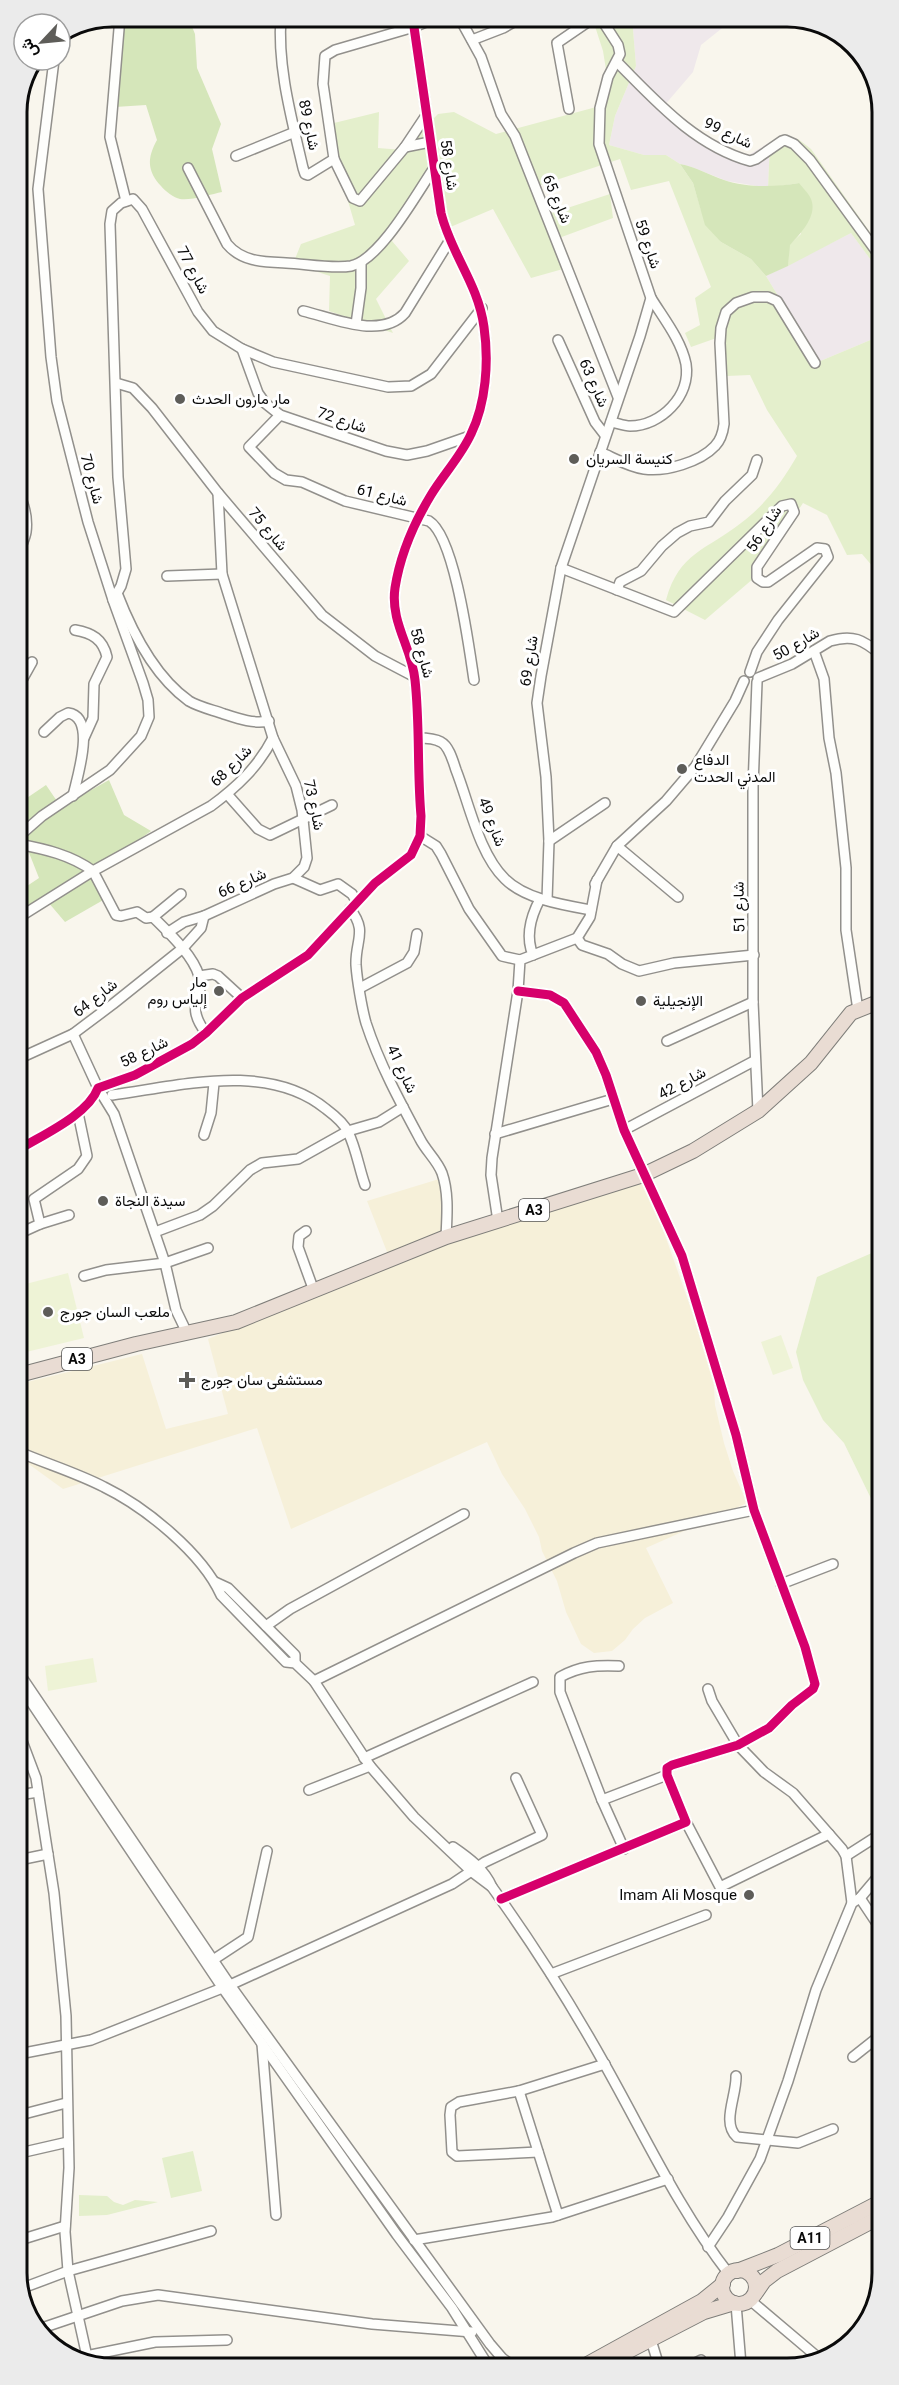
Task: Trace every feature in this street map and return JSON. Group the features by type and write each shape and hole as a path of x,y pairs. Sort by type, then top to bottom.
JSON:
{"highway":[{"name":"A3","path":"27,1373 236,1322 446,1237 643,1175 693,1151 758,1111 811,1063 842,1023 858,1010 872,1004"},
{"name":"A11","path":"599,2358 702,2301 729,2276 764,2261 872,2206"},
{"name":"A11","path":"752,2297 764,2281 777,2271 872,2225"},
{"path":"617,2358 704,2312 735,2304 752,2297 756,2285 752,2277 745,2272 729,2276 725,2297 735,2304"}],"street":[{"path":"119,27 110,137 126,201 112,211 110,224 118,477 126,569 115,597 142,649 167,680 190,701 240,720 259,723 269,721"},
{"name":"شارع 89","path":"281,27 280,47 295,132 305,174 308,175 334,159 323,84 325,56 335,50 414,27"},
{"name":"شارع 58","path":"91,1102 98,1088 135,1075 192,1044 207,1033 242,998 308,955 375,883 411,855 420,836 415,677 395,616 394,602 401,559 419,519 430,496 470,436 480,406 485,370 485,330 482,308 450,240 441,213 414,27"},
{"name":"شارع 65","path":"465,27 495,94 501,114 515,136 618,397"},
{"path":"472,40 505,27"},
{"path":"569,109 557,43 580,27"},
{"path":"606,27 618,45 620,54 617,62"},
{"name":"شارع 99","path":"617,62 664,111 705,141 750,161 782,141 794,144 810,160 872,245"},
{"name":"شارع 59","path":"611,422 629,426 653,421 677,402 686,379 686,366 676,338 651,298 599,144 600,108 608,77 617,62"},
{"name":"شارع 70","path":"27,829 42,816 98,779 123,758 141,736 149,717 143,683 68,445 57,401 51,357 38,189 53,72"},
{"path":"334,159 350,193 357,202 363,198 405,147 427,114"},
{"path":"236,156 295,132"},
{"path":"405,147 430,142"},
{"path":"188,168 227,244 235,254 267,262 341,266 362,262 370,257 384,241 434,168"},
{"name":"شارع 77","path":"126,201 133,199 142,209 198,312 213,331 242,349"},
{"path":"303,311 356,324 383,326 401,318 432,273 450,240"},
{"path":"356,324 362,262"},
{"path":"600,452 636,467 662,470 680,466 715,447 724,424 721,328 726,312 743,300 761,296 777,301 815,363"},
{"path":"605,435 651,298"},
{"path":"242,349 273,362 388,387 402,387 421,382 431,374 482,308"},
{"name":"شارع 63","path":"558,340 595,422 605,435"},
{"name":"شارع 72","path":"242,349 258,393 265,403 280,415 386,451 407,455 427,451 470,436"},
{"name":"شارع 75","path":"116,383 133,388 152,408 218,493 322,615 375,656 415,677"},
{"name":"شارع 61","path":"280,415 249,447 274,472 286,480 302,482 345,501 429,521 437,528 452,566 464,617 474,680"},
{"name":"شارع 69","path":"533,955 528,937 532,918 548,900 549,841 544,749 537,703 561,568 605,435"},
{"path":"617,590 620,582 641,572 662,546 677,533 690,526 709,522 725,501 752,475 757,460"},
{"path":"218,493 222,574 273,738"},
{"name":"شارع 56","path":"561,568 674,612 782,506 791,504 794,512 757,567 757,578 768,582 817,548 825,549 828,557 777,620 760,648 752,680"},
{"path":"167,576 222,574"},
{"path":"73,796 84,738 93,718 94,684 107,657 98,639 92,634 75,630"},
{"name":"شارع 50","path":"752,680 775,673 830,641 853,639 863,641 872,648"},
{"path":"814,651 824,679 829,738 836,773 846,868 846,930 858,1010"},
{"path":"27,671 32,662"},
{"path":"420,836 436,846 469,909 502,956 520,960 577,938 590,917 588,906 597,880 616,846 666,801 687,778 735,701 752,680"},
{"name":"شارع 51","path":"752,680 755,703 753,1002 758,1111"},
{"path":"44,732 60,717 72,713 82,724 84,738"},
{"name":"شارع 68","path":"27,912 93,871 211,806 255,768 273,738"},
{"name":"شارع 73","path":"273,738 296,786 303,819 307,858 304,867 293,878"},
{"name":"شارع 49","path":"418,738 430,738 444,745 463,787 482,842 496,868 513,886 548,900"},
{"path":"227,794 266,834 274,834 332,805"},
{"path":"549,841 605,803"},
{"path":"27,841 68,857 93,871 116,915 137,912 146,918 153,917 181,894"},
{"path":"616,846 678,897"},
{"path":"293,878 320,890 338,884 352,894 354,905"},
{"name":"شارع 66","path":"167,933 184,922 204,916 274,884 293,878"},
{"path":"548,900 588,906"},
{"name":"شارع 41","path":"354,905 360,928 356,964 365,1018 371,1038 403,1107 420,1141 437,1162 442,1174 447,1195 446,1237"},
{"path":"183,948 201,928 204,916"},
{"path":"153,917 183,948 199,976 195,1009 201,1026 207,1033"},
{"path":"360,988 407,963 414,952 417,934"},
{"path":"577,938 582,945 608,954 622,964 639,971 667,964 754,955"},
{"name":"شارع 64","path":"27,1055 73,1034 183,948"},
{"path":"498,1221 491,1175 495,1134 518,991 520,960"},
{"path":"199,976 213,974 218,976 242,998"},
{"path":"518,991 550,995 564,1003 596,1052 606,1075 624,1130 682,1256 736,1435 754,1510 805,1647 815,1684 813,1689 792,1705 769,1728 738,1745 672,1765 667,1768 667,1775 686,1822 720,1887 829,1834"},
{"path":"667,1041 753,1002"},
{"path":"73,1034 98,1088 109,1096 165,1263 181,1334"},
{"name":"شارع 42","path":"624,1130 754,1061"},
{"name":"شارع 58","path":"27,1144 78,1113 91,1102 109,1096 135,1075"},
{"path":"109,1096 201,1081 214,1083 242,1081 286,1086 318,1102 341,1122 348,1131 364,1185"},
{"path":"204,1135 209,1124 214,1083"},
{"path":"495,1134 613,1098"},
{"path":"154,1232 200,1215 213,1206 250,1170 262,1163 298,1159 348,1131 379,1122 403,1107"},
{"path":"40,1224 34,1199 73,1173 87,1156 78,1113"},
{"path":"27,1230 69,1215"},
{"path":"306,1231 299,1236 298,1248 314,1291"},
{"path":"84,1276 106,1270 165,1263 208,1248"},
{"path":"27,1455 106,1487 149,1515 184,1547 215,1582 221,1595 286,1662 295,1663 314,1682 367,1762 414,1817 492,1887 551,1974 605,2064 708,2247 729,2276"},
{"path":"314,1682 597,1543 754,1510"},
{"path":"266,1626 290,1609 464,1514"},
{"path":"781,1584 833,1564"},
{"path":"215,1582 228,1588 295,1655 295,1663"},
{"path":"619,1666 594,1665 574,1670 560,1677 560,1692 602,1800 624,1849"},
{"path":"309,1790 533,1682"},
{"path":"27,1685 213,1960 226,1986 503,2358"},
{"path":"708,1689 712,1701 738,1745 764,1772 794,1793 846,1856 856,1900 872,1917"},
{"path":"27,1696 262,2042 483,2358"},
{"path":"27,1754 36,1778 54,1893 66,2016 69,2168 65,2226 68,2271 86,2354"},
{"path":"602,1800 667,1775"},
{"path":"27,2053 91,2040 226,1986 452,1884 542,1835 516,1778"},
{"path":"27,1794 38,1792"},
{"path":"501,1899 686,1822"},
{"path":"846,1856 872,1839"},
{"path":"213,1960 248,1937 267,1851"},
{"path":"27,1858 48,1854"},
{"path":"708,2247 752,2175 767,2140 816,1990 856,1900 872,1883"},
{"path":"551,1974 705,1915"},
{"path":"262,2042 276,2216"},
{"path":"853,2057 872,2042"},
{"path":"538,2151 457,2156 452,2152 450,2115 452,2107 459,2103 519,2091 605,2064"},
{"path":"736,2076 736,2090 730,2113 731,2132 737,2137 798,2144 833,2129"},
{"path":"519,2091 558,2215"},
{"path":"27,2113 66,2103"},
{"path":"27,2151 68,2142"},
{"path":"414,2240 526,2223 558,2215 668,2179"},
{"path":"27,2238 65,2226"},
{"path":"28,2286 68,2271 211,2231"},
{"path":"46,2327 122,2301 158,2295 372,2324 468,2333 481,2331"},
{"path":"752,2297 813,2354"},
{"path":"735,2304 740,2358"},
{"path":"97,2356 155,2342 227,2340"},
{"path":"651,2340 657,2358"}],"shaded area":[{"path":"633,27 724,27 701,45 693,72 663,107 702,135 747,156 770,142 768,188 727,181 680,164 666,155 644,155 609,145 615,116 636,66"},
{"path":"851,233 872,262 872,339 818,362 766,276"},
{"path":"449,1176 446,1239 644,1176 713,1371 715,1405 724,1443 747,1503 646,1548 673,1603 645,1618 612,1651 594,1653 581,1644 566,1612 557,1581 542,1551 539,1537 525,1509 502,1474 487,1442 291,1529 257,1428 63,1489 27,1463 27,1382 142,1354 166,1429 228,1414 208,1339 391,1262 367,1201"}],"green space":[{"path":"122,27 192,27 195,34 197,68 221,124 212,149 222,192 184,199 172,196 156,180 151,170 151,153 157,140 146,105 115,107"},
{"path":"595,27 633,27 636,66 615,116 609,145 644,155 666,155 680,164 693,183 701,210 721,242 751,259 766,276 818,362 872,339 872,566 862,554 847,555 827,515 803,503 754,578 705,620 666,600 678,572 686,562 758,509 779,484 797,456 767,410 750,375 727,376 725,335 691,347 685,333 700,325 695,298 711,287 669,181 631,190 620,159 538,186 549,214 610,194 613,218 559,238 570,267 531,278 493,209 448,228 431,179 392,241 409,261 376,299 393,333 329,311 330,276 293,264 301,244 355,225 336,160 334,123 379,112 378,148 403,150 438,114 454,112 496,134 600,106 608,82 603,51"},
{"path":"798,139 811,149 872,235 872,262 851,233 788,266 789,245 801,234 799,183 768,188 770,142"},
{"path":"680,164 733,183 771,186 799,183 813,205 807,224 790,245 788,266 766,276 751,259 721,242 705,225 693,183"},
{"path":"109,780 124,815 151,831 91,874 105,899 65,922 48,902 27,910 27,886 39,878 27,848 27,798 46,785 61,807"},
{"path":"872,1253 872,1501 844,1443 823,1420 803,1380 796,1352 817,1277"},
{"name":"ملعب السان جورج","path":"68,1273 84,1338 27,1352 27,1284"},
{"path":"781,1335 793,1368 773,1375 761,1342"},
{"path":"93,1658 97,1682 48,1691 45,1666"},
{"path":"193,2151 202,2191 171,2198 162,2158"},
{"path":"79,2195 107,2196 123,2205 135,2200 158,2202 107,2215 79,2216"}],"cycle path":[{"path":"27,1145 75,1116 93,1098 98,1088 135,1075 192,1044 242,998 308,955 375,883 411,855 420,836 415,680 410,657 398,624 394,600 395,588 408,540 419,517 462,450 476,422 483,396 486,354 481,311 445,228 441,213 414,27"},
{"path":"501,1899 686,1822 667,1775 667,1768 738,1745 769,1728 792,1705 813,1689 815,1684 805,1647 754,1510 736,1435 682,1256 624,1130 606,1075 596,1052 564,1003 550,995 518,991"}],"place":[{"name":"مار مارون الحدث","path":"180,399"},
{"name":"كنيسة السريان","path":"574,459"},
{"name":"الدفاع المدني الحدت","path":"682,769"},
{"name":"مار إلياس روم","path":"219,991"},
{"name":"الإنجيلية","path":"641,1001"},
{"name":"سيدة النجاة","path":"103,1201"},
{"name":"ملعب السان جورج","path":"48,1312"},
{"name":"مستشفى سان جورج","path":"187,1380"},
{"name":"Imam Ali Mosque","path":"749,1895"}]}
